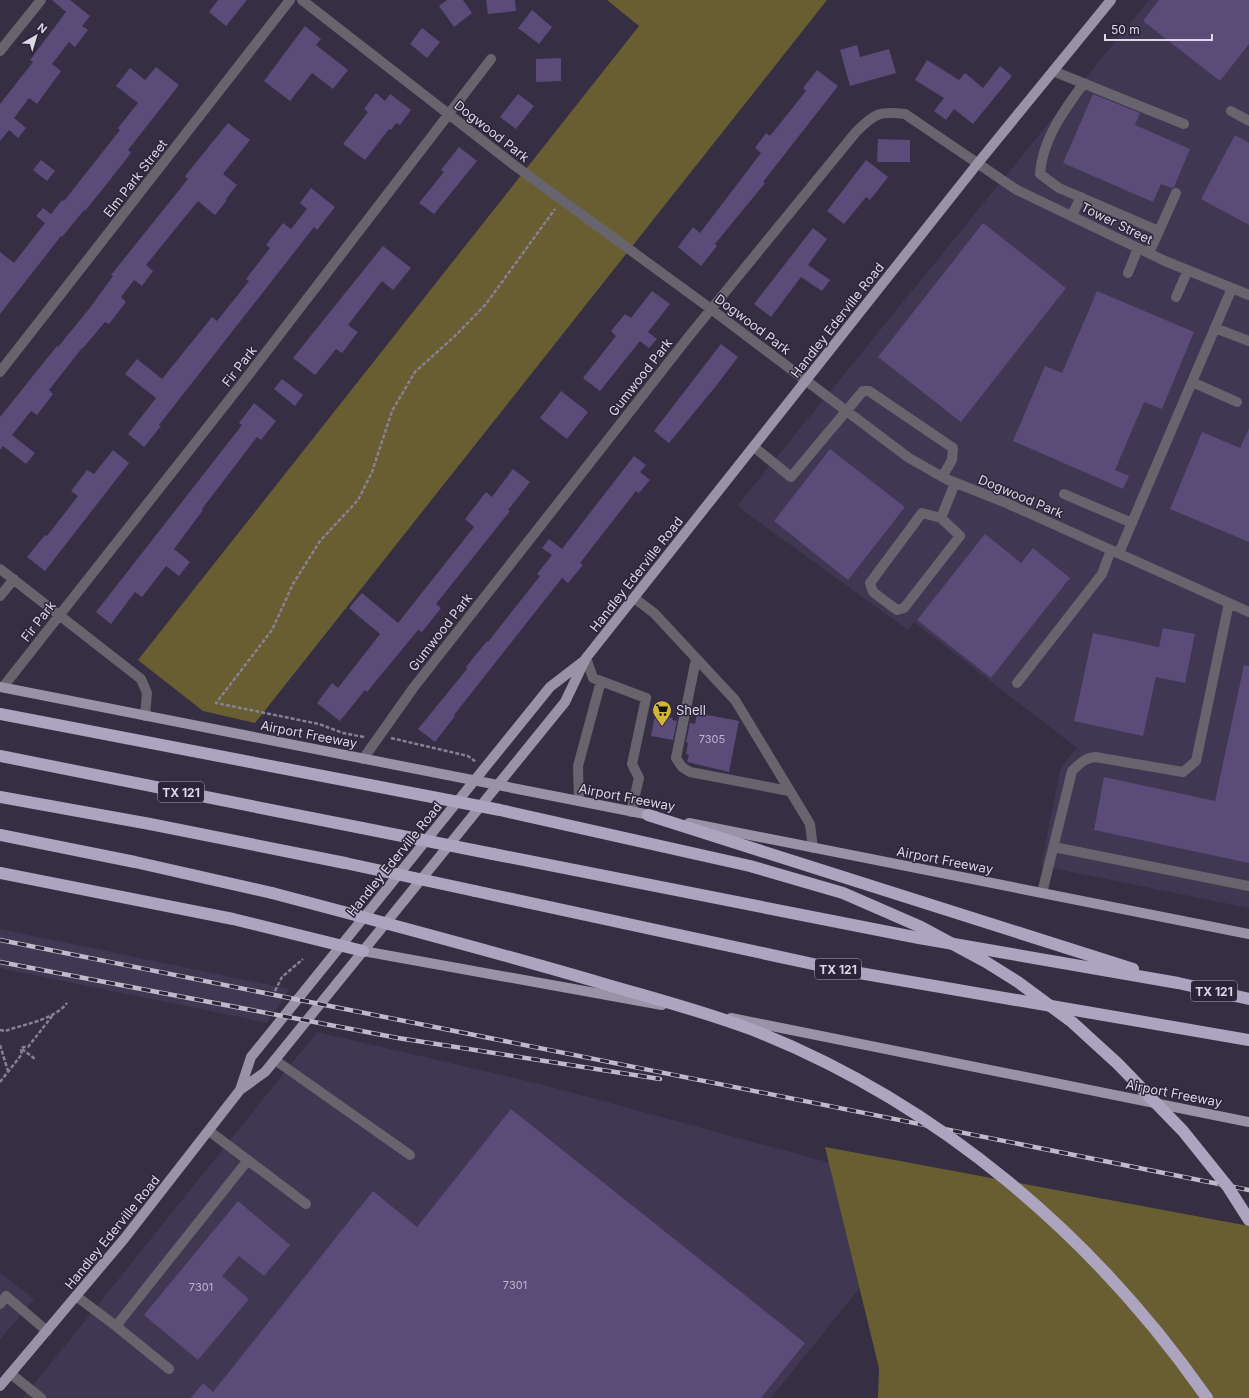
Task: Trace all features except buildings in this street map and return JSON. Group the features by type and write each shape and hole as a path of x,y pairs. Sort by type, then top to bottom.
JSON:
{"highway":[{"path":"0,714 500,810 750,866 843,893 921,928 974,955 1018,982 1072,1022 1118,1064 1183,1131 1228,1187 1249,1220"},
{"name":"TX 121","path":"0,756 919,938 1178,984 1249,999"},
{"name":"TX 121","path":"0,797 158,826 345,863 836,969 1204,1031 1249,1040"},
{"path":"648,815 1178,984"},
{"path":"0,835 135,862 272,894 485,949 714,1016 755,1031 834,1068 891,1100 947,1135 980,1159 1043,1211 1083,1248 1132,1301 1174,1352 1207,1398"},
{"path":"0,873 234,919 363,951"},
{"path":"1204,1031 1249,1046"}],"main road":[{"name":"Handley Ederville Road","path":"240,1090 251,1057 550,687 586,658 978,163 1111,0"},
{"name":"Handley Ederville Road","path":"0,1386 124,1238 240,1090 265,1072 275,1060 496,785 565,702 586,658"},
{"name":"Airport Freeway","path":"1,687 1249,934"},
{"name":"Airport Freeway","path":"363,951 772,1026 1249,1122"}],"street":[{"path":"0,51 41,0"},
{"name":"Elm Park Street","path":"0,372 290,0"},
{"name":"Dogwood Park","path":"302,0 562,200 711,309 909,458 955,483 1004,502 1249,612"},
{"name":"Fir Park","path":"1,687 242,383 491,59"},
{"path":"1053,71 1184,124"},
{"path":"1084,83 1058,118 1041,162 1040,174 1059,188 1159,231"},
{"path":"1231,111 1249,121"},
{"name":"Gumwood Park","path":"363,759 377,737 414,687 711,309 856,132 871,117 887,112 906,114 978,163"},
{"name":"Tower Street","path":"978,163 1017,190 1149,253 1249,295"},
{"path":"1149,253 1176,193"},
{"path":"1072,215 1081,197"},
{"path":"1128,273 1138,248"},
{"path":"1176,298 1188,270"},
{"path":"1016,683 1102,574 1132,523 1232,288"},
{"path":"1215,328 1249,341"},
{"path":"1192,382 1238,402"},
{"path":"754,447 792,477 863,391 869,391 953,448 952,460 942,477"},
{"path":"942,518 955,483"},
{"path":"1064,494 1132,523"},
{"path":"922,513 942,518 960,536 904,608 897,610 873,592 870,584 922,513"},
{"path":"0,569 141,679 147,693 145,716"},
{"path":"0,596 14,580"},
{"path":"634,598 654,613 735,700 810,824 813,848"},
{"path":"1042,894 1072,771 1087,758 1095,757 1183,772 1196,761 1229,603"},
{"path":"586,658 593,678 646,698 632,764 639,778 631,812"},
{"path":"696,659 676,758 682,768 690,772 789,791"},
{"path":"579,801 578,766 601,681"},
{"path":"1054,847 1249,886"},
{"path":"275,1060 410,1155"},
{"path":"209,1131 306,1204"},
{"path":"116,1326 248,1160"},
{"path":"76,1296 169,1369"},
{"path":"2,1297 47,1331"},
{"path":"10,1374 41,1398"}],"path":[{"path":"486,765 476,762 468,756 399,741 387,736 359,737 319,724 216,703 272,630 293,584 320,541 358,500 372,472 392,411 415,372 457,334 486,304 562,200"},
{"path":"274,991 282,977 303,959"},
{"path":"0,1030 5,1031 52,1015 61,1010 68,1003"},
{"path":"22,1049 28,1047 52,1015"},
{"path":"0,1045 8,1071"},
{"path":"22,1049 36,1059"},
{"path":"0,1082 22,1054 20,1050 22,1049"}],"shaded area":[{"path":"607,0 827,0 255,723 203,711 138,660 639,26"},
{"path":"1149,0 1249,0 1249,908 1041,866 1061,767 1077,748 914,622 908,630 737,506"},
{"path":"0,929 289,989 267,1023 0,968"},
{"path":"317,1032 544,1085 937,1192 771,1398 23,1398"},
{"path":"825,1147 1249,1226 1249,1398 878,1398 879,1368"},
{"path":"0,1273 34,1299 0,1340"}],"railway":[{"path":"0,940 1249,1190"},
{"path":"0,962 398,1038 660,1079"}],"place":[{"name":"Shell","path":"662,727"}]}
